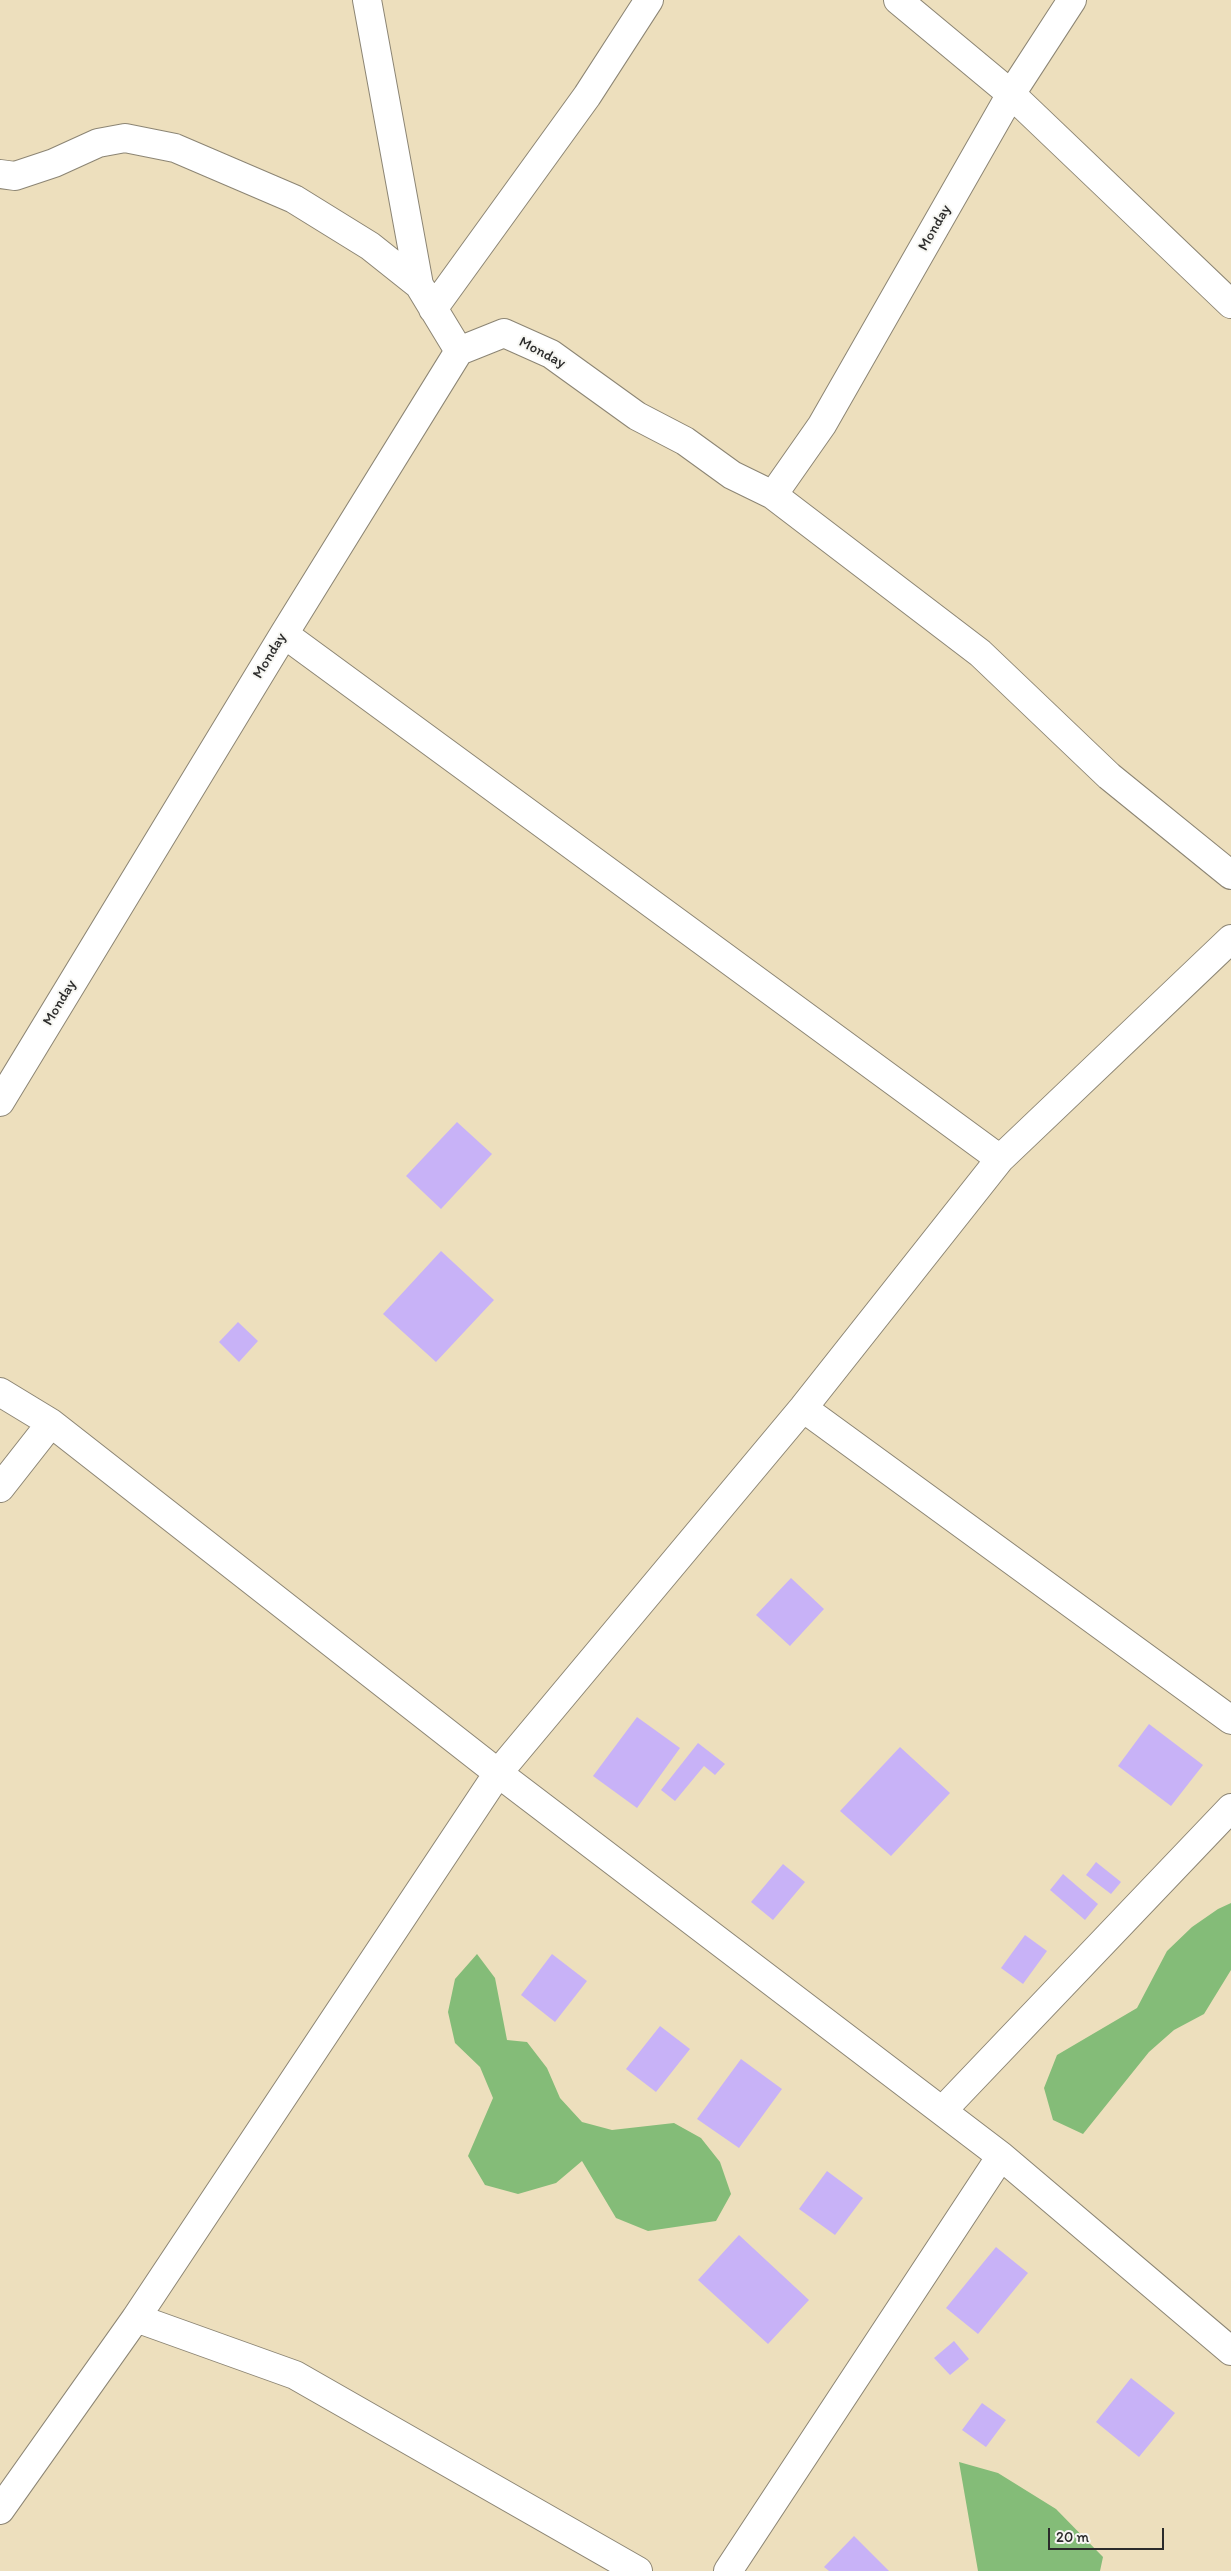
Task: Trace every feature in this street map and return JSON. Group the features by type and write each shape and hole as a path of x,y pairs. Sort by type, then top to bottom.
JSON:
{"street":[{"path":"367,0 419,285 459,351"},
{"path":"433,309 587,96 650,0"},
{"path":"898,0 1011,94 1231,304"},
{"name":"Monday","path":"0,1102 284,634 459,351 504,333 551,354 637,416 685,441 732,475 773,495 822,425 1011,94 1072,0"},
{"path":"0,174 15,176 54,163 98,143 126,138 175,148 294,199 370,246 419,285"},
{"path":"773,495 980,653 1109,776 1231,875"},
{"path":"284,634 1000,1159"},
{"path":"0,2510 136,2318 498,1773 803,1408 1000,1159 1228,949"},
{"path":"0,1392 51,1423 498,1773 1001,2156 1231,2351"},
{"path":"803,1408 1231,1720"},
{"path":"0,1488 51,1423"},
{"path":"942,2111 1231,1808"},
{"path":"728,2571 1001,2156"},
{"path":"136,2318 295,2375 638,2571"}],"green space":[{"path":"1231,1903 1231,1970 1204,2014 1174,2030 1149,2052 1083,2134 1053,2120 1044,2088 1057,2055 1137,2008 1167,1951 1192,1927 1218,1909"},
{"path":"477,1954 495,1978 507,2040 527,2042 547,2068 560,2098 582,2122 612,2130 674,2123 701,2138 720,2162 731,2194 716,2221 648,2231 616,2218 582,2161 556,2183 518,2194 485,2185 468,2156 493,2098 480,2067 455,2043 448,2012 455,1979"},
{"path":"959,2462 998,2473 1056,2509 1103,2557 1100,2571 978,2571"}],"building":[{"path":"457,1122 492,1154 441,1209 406,1176"},
{"path":"441,1251 494,1300 436,1362 383,1314"},
{"path":"238,1322 258,1341 239,1362 219,1342"},
{"path":"791,1578 824,1609 790,1646 756,1615"},
{"path":"637,1717 680,1748 637,1808 593,1776"},
{"path":"1149,1724 1203,1765 1171,1806 1118,1766"},
{"path":"698,1743 725,1764 715,1775 704,1766 675,1801 661,1790"},
{"path":"900,1747 950,1793 891,1856 840,1811"},
{"path":"1096,1862 1121,1882 1111,1894 1086,1875"},
{"path":"783,1864 805,1882 773,1920 751,1902"},
{"path":"1063,1874 1098,1904 1085,1920 1050,1890"},
{"path":"1025,1935 1047,1951 1023,1984 1001,1968"},
{"path":"552,1954 587,1981 555,2022 521,1995"},
{"path":"660,2026 690,2049 656,2092 626,2069"},
{"path":"741,2059 782,2089 739,2148 697,2119"},
{"path":"827,2171 863,2198 835,2235 799,2209"},
{"path":"739,2235 809,2300 768,2344 698,2280"},
{"path":"996,2247 1028,2273 978,2334 946,2308"},
{"path":"954,2341 969,2359 950,2375 934,2358"},
{"path":"1131,2378 1175,2413 1139,2457 1096,2422"},
{"path":"982,2403 1006,2420 986,2447 962,2430"},
{"path":"854,2536 889,2571 829,2571 824,2567"}]}
